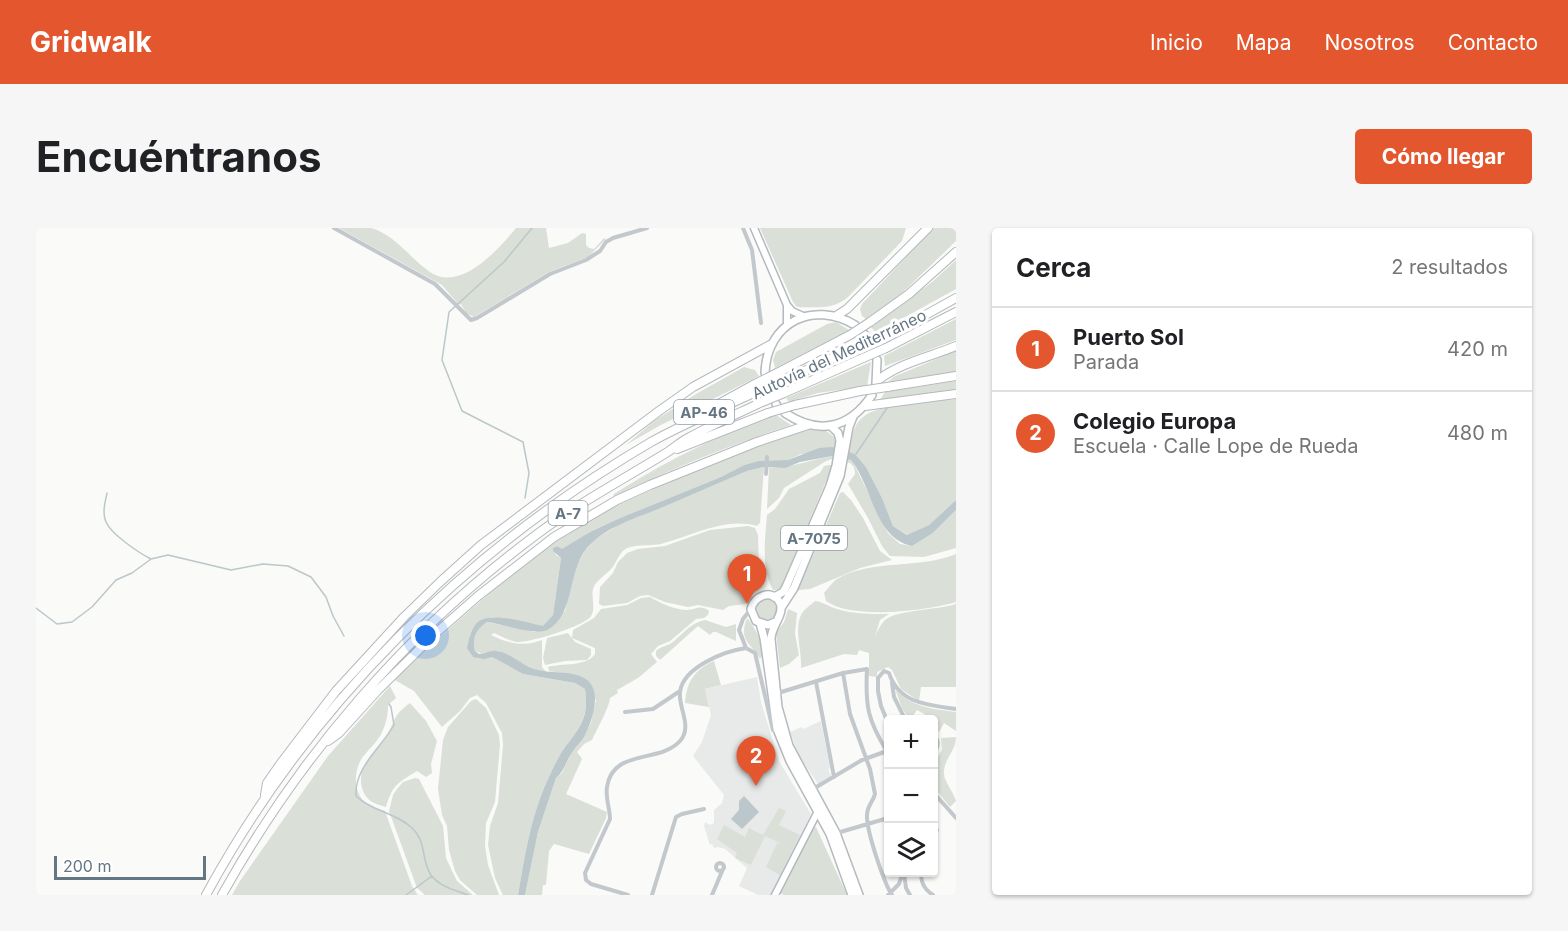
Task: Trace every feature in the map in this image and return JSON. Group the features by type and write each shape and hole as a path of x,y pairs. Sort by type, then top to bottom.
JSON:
{"highway":[{"path":"836,316 847,309 923,228"},
{"path":"906,248 928,228"},
{"path":"778,377 870,322 909,294 956,252"},
{"name":"Autovía del Mediterráneo","path":"206,895 264,800 304,743 369,667 407,627 487,555 599,474 654,441 778,377 858,348 956,298"},
{"name":"Autovía del Mediterráneo","path":"222,895 273,812 322,744 391,664 424,630 481,579 564,515 600,491 667,453 687,438 762,402 886,348 956,312"},
{"path":"264,800 267,783 336,691 396,624 481,545 693,387 770,345"},
{"path":"877,382 897,368 956,346"},
{"name":"AP-46","path":"667,453 768,413 795,405 861,391 956,376"},
{"path":"865,406 956,394"},
{"path":"322,744 339,733 399,668 436,633 478,596 555,537 598,510 650,485 757,442 808,425"}],"main road":[{"path":"754,228 787,305 792,311 803,316"},
{"path":"787,305 787,325"},
{"path":"765,373 766,357 770,345 787,325 803,316 824,314 836,316 855,325"},
{"path":"877,360 877,382"},
{"path":"785,413 808,425 831,426 853,417 865,406 872,395"},
{"name":"A-7075","path":"853,417 843,441 840,466 794,588 775,622 771,639 777,693 789,746 836,833 859,895"},
{"path":"831,426 843,441"},
{"name":"A-7075","path":"751,609 759,596 765,594 774,597 783,592 840,466"},
{"path":"774,597 781,608"},
{"path":"751,609 753,618 760,624 764,638 777,729 790,761 817,812"},
{"path":"760,624 768,625 775,622"},
{"path":"773,730 785,762 830,834 852,895"},
{"path":"775,895 817,812 819,799"}],"street":[{"path":"334,228 435,284 471,320 550,274 586,260 600,251 606,242 613,238 648,228"},
{"path":"743,228 752,250 761,323"},
{"path":"766,474 768,457"},
{"path":"751,609 743,619 739,630 746,648 755,653 773,730"},
{"path":"625,712 653,709 680,691 695,669 706,661 746,648"},
{"path":"777,693 843,673 867,669 866,698 870,721 884,746"},
{"path":"885,715 878,692 878,678 880,673 887,671 892,682 902,694 915,702 956,709"},
{"path":"843,673 850,714 875,794 875,798 868,806 867,824 890,894 902,877"},
{"path":"816,682 834,777"},
{"path":"892,682 894,697 903,715"},
{"path":"628,895 591,884 586,880 586,867 609,819 610,812 606,796 609,776 612,771 624,763 671,748 679,742 686,726 680,691"},
{"path":"813,789 866,760 884,753"},
{"path":"938,798 956,818"},
{"path":"652,895 676,817 705,809"},
{"path":"836,833 884,819"},
{"path":"712,895 723,869"},
{"path":"905,877 910,895"},
{"path":"922,877 924,888 933,895"}],"shaded area":[{"path":"339,228 371,228 379,231 395,241 423,267 442,277 454,277 478,266 500,247 516,228 546,228 549,248 568,243 582,233 586,234 586,245 589,248 594,249 604,238 606,239 588,257 549,272 474,317 466,313 461,304 459,305 442,285"},
{"path":"760,228 906,228 902,241 848,297 830,306 797,307"},
{"path":"933,228 956,228 956,241 899,296 866,319 862,316 860,309 862,304"},
{"path":"956,260 956,289 876,333 871,327 932,282"},
{"path":"956,319 956,340 885,366 884,356"},
{"path":"836,322 849,330 775,368 773,360 776,352 827,324"},
{"path":"956,351 956,372 888,382 893,377"},
{"path":"871,362 867,386 818,393 789,402 786,398"},
{"path":"744,367 755,370 759,376 626,445 654,421"},
{"path":"956,381 956,390 880,400 885,392"},
{"path":"956,399 956,500 929,525 908,535 893,526 866,467 855,454 801,454 788,460 758,461 620,518 590,532 562,550 557,546 553,548 556,555 561,558 553,615 543,627 491,617 470,635 473,657 492,657 523,674 575,683 585,689 585,714 559,756 539,801 528,841 518,895 503,895 495,878 488,845 490,826 498,803 502,733 486,703 477,695 470,698 460,711 442,727 414,691 395,680 409,664 533,555 598,514 771,440 813,429 826,431 833,436 835,441 851,442 858,422 871,412 894,406"},
{"path":"776,415 791,425 701,458 613,497 614,494 673,460 733,431"},
{"path":"832,447 855,454 866,467 893,526 907,535 929,525 956,500 956,510 933,533 912,546 899,541 882,522 851,460 832,456 800,462 785,468 764,467 747,471 620,524 602,534 587,548 581,558 563,613 549,629 536,632 487,622 480,628 474,646 475,651 479,654 497,651 534,669 578,676 590,683 594,690 594,708 589,726 556,778 538,832 525,895 518,895 528,841 539,801 559,756 585,714 585,689 575,683 523,674 492,657 484,659 473,657 467,648 478,622 484,619 500,618 543,626 553,615 561,558 553,551 553,548 557,546 562,549 620,518 721,477 744,465 758,461 788,460 819,448"},
{"path":"832,456 851,460 888,533 900,544 912,546 933,533 956,510 956,548 924,557 890,556 882,546 848,484 855,474 854,467 850,463 832,459 784,488 779,498 767,509 769,468"},
{"path":"833,465 780,589 773,590 765,563 767,515 775,509 789,489 820,473 824,466"},
{"path":"764,467 760,523 757,526 721,525 660,544 628,548 622,552 613,567 594,586 592,613 587,620 557,633 519,642 494,633 491,635 516,644 542,640 542,667 547,673 533,669 498,651 483,654 475,651 476,634 487,622 535,632 565,611 573,572 594,540 620,524 747,471"},
{"path":"843,492 863,518 880,551 892,560 860,568 810,589 798,590 840,493"},
{"path":"748,526 755,528 758,535 759,572 737,575 738,591 754,590 746,604 729,606 723,610 698,605 688,607 665,602 648,595 640,596 627,603 603,606 599,604 600,587 627,553 638,549 665,546 710,530"},
{"path":"956,554 956,602 908,611 870,612 838,607 826,601 824,593 837,579 850,573 880,566 942,559"},
{"path":"650,597 678,609 703,608 709,611 708,615 696,619 670,641 658,646 651,654 657,662 638,678 617,690 618,693 610,698 592,740 584,744 577,752 582,759 566,794 607,812 606,818 589,854 554,844 549,851 546,885 543,885 542,895 525,895 538,832 556,778 562,773 572,751 581,741 591,723 596,700 572,675 549,671 548,667 580,663 595,654 595,648 572,638 573,630 594,618 601,609 627,605 641,598"},
{"path":"762,598 770,598 777,605 777,613 770,620 762,620 755,613 755,605"},
{"path":"815,601 849,612 889,614 880,620 875,637 885,620 890,617 956,604 956,687 921,687 919,701 901,689 892,670 888,667 877,672 877,677 869,676 869,653 859,650 857,655 844,654 801,668 799,621 804,611"},
{"path":"788,609 797,613 795,634 799,655 780,668 776,633 784,622"},
{"path":"747,618 760,640 763,655 760,659 745,637"},
{"path":"705,620 726,627 736,624 736,641 716,632 710,635 698,626 660,660 656,656 658,649 673,642 691,626"},
{"path":"568,633 575,642 591,649 591,655 587,660 545,665 543,658 547,638"},
{"path":"714,661 721,685 705,689 709,707 685,703 693,677 701,668"},
{"path":"757,677 761,702 779,761 811,814 771,895 758,895 739,886 747,868 725,849 714,848 712,844 710,845 704,826 705,822 710,825 714,823 714,810 722,803 724,795 693,756 702,742 711,715 705,689"},
{"path":"390,686 396,698 388,705 388,713 380,736 359,764 356,783 363,800 370,806 385,811 412,886 418,895 232,895 328,756"},
{"path":"895,689 915,703 956,712 956,731 944,723 938,732 938,715 926,715 917,710 914,715 906,715"},
{"path":"476,699 486,708 499,735 495,802 486,823 485,846 488,865 499,895 477,895 460,880 449,850 447,826 442,815 438,789 443,740 448,727 471,701"},
{"path":"410,703 426,721 437,741 431,764 432,773 426,777 417,771 401,781 391,794 386,807 368,799 362,788 362,773 364,766 386,736 397,715"},
{"path":"821,721 831,776 818,784 799,756 790,732"},
{"path":"956,737 944,769 945,780 956,801 950,807 938,792 938,756 942,750 941,738"},
{"path":"419,779 443,826 446,858 452,871 457,881 473,895 425,895 417,888 389,811 397,789 403,782"},
{"path":"744,796 759,812 742,829 731,819 739,810 739,801"},
{"path":"779,808 786,811 779,825 800,835 780,875 766,867 777,843 784,845 765,836 751,865 735,858 737,853 717,839 724,825 745,837 749,828 763,835"},
{"path":"816,827 847,895 784,895 780,893 812,829"}],"waterway":[{"path":"525,498 529,473 523,442 462,411 442,360 449,312 504,262 532,228"},
{"path":"856,454 887,408"},
{"path":"107,493 104,515 109,527 126,543 151,559"},
{"path":"36,608 57,624 72,622 92,607 116,580 132,573 151,559 168,555 231,570 263,564 288,566 311,577 326,597 344,636"},
{"path":"389,704 394,725 359,776 356,796 412,828 420,839 431,875 443,885 468,895"},
{"path":"406,895 432,876"}],"place":[{"name":"Puerto Sol","path":"747,604"},
{"name":"Colegio Europa","path":"756,786"}]}
